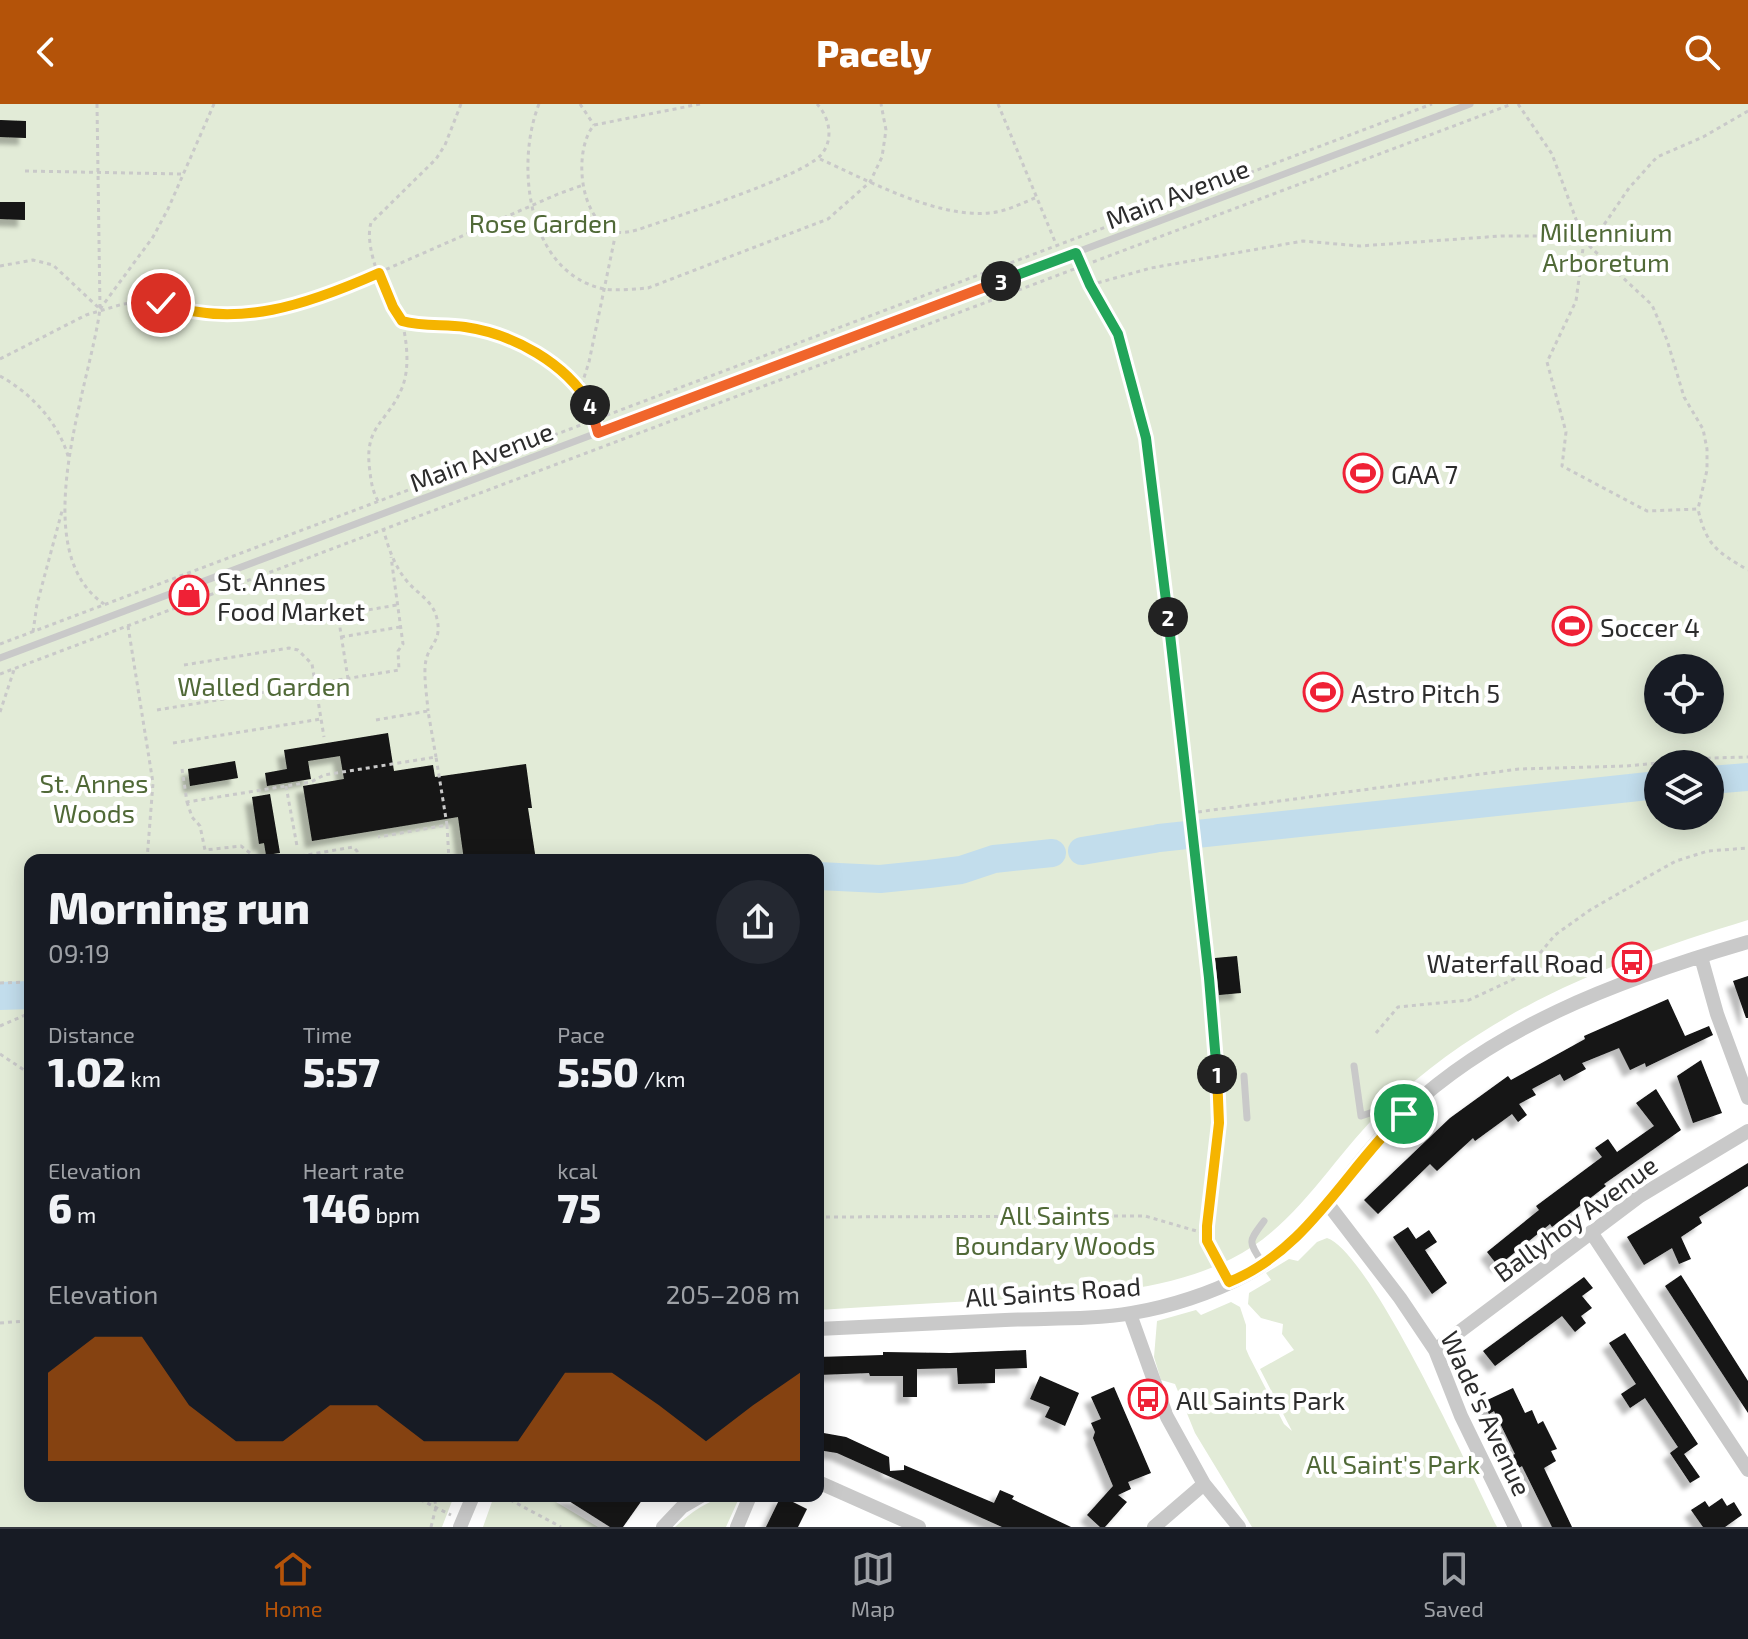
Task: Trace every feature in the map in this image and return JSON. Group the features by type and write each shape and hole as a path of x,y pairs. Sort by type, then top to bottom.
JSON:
{"street":[{"name":"All Saints Road","path":"824,1329 1130,1314 1200,1294 1229,1282 1263,1264 1289,1245 1328,1204 1392,1125 1455,1072 1501,1043 1597,993 1639,976 1748,942"},
{"path":"1701,957 1717,1014 1748,1098"},
{"name":"Ballyhoy Avenue","path":"1435,1350 1640,1196 1748,1131"},
{"name":"Wade's Avenue","path":"1328,1204 1400,1298 1435,1350 1461,1416 1515,1527"},
{"path":"1591,1232 1748,1470"},
{"path":"1130,1314 1167,1417 1204,1484 1239,1527"},
{"path":"1154,1527 1204,1484"},
{"path":"824,1485 919,1527"},
{"path":"462,1524 471,1502"},
{"path":"663,1527 691,1502"},
{"path":"737,1527 747,1502"}],"lane":[{"name":"Main Avenue","path":"0,658 1470,104"},
{"path":"1354,1066 1361,1116 1376,1111 1392,1125"},
{"path":"1244,1076 1247,1118"},
{"path":"1263,1264 1250,1239 1264,1221"}],"path":[{"path":"97,104 100,309 69,458 63,524 81,581 94,598 123,612 128,626 146,712 153,783 147,854"},
{"path":"100,309 153,237 214,104"},
{"path":"378,502 371,478 369,444 403,384 407,355 402,321 379,273 369,239 371,223 436,159 445,145 461,104"},
{"path":"539,104 530,130 526,156 531,205 554,256 569,272 604,289 648,288 828,219 870,182 882,157 886,130 881,104"},
{"path":"580,104 594,125"},
{"path":"700,104 594,125 583,141 583,185 600,221 616,232 637,230 721,200 818,158 829,139 829,131 825,116 817,104"},
{"path":"998,104 1057,245"},
{"path":"0,644 1432,104"},
{"path":"0,674 1512,104"},
{"path":"1518,104 1552,154 1584,241 1652,305 1667,340 1684,397 1703,429 1707,470 1698,509 1703,531 1716,552 1748,570"},
{"path":"1090,285 1151,268 1303,241 1360,246 1527,236 1584,241 1595,238 1629,188 1657,157 1703,137 1748,111"},
{"path":"818,158 870,182 923,202 961,212 989,213 1035,198"},
{"path":"25,171 183,174"},
{"path":"0,359 100,309 147,301 206,315 238,316 321,298 583,185"},
{"path":"580,390 589,362 616,232"},
{"path":"1584,241 1576,301 1547,362 1566,432 1562,466 1647,511 1698,509"},
{"path":"0,266 33,260 53,265 100,309"},
{"path":"1082,266 1118,334 1146,438 1194,842 1219,1106 1207,1241"},
{"path":"402,321 417,325 463,327 495,335 528,349 563,369 590,403 598,433"},
{"path":"0,376 41,408 61,436 69,458"},
{"path":"0,712 22,650 33,632 40,590 64,507"},
{"path":"157,710 399,670 398,651 403,644 390,553 380,515"},
{"path":"390,553 407,581 433,608 438,620 439,637 426,663 428,711 447,825 449,854"},
{"path":"348,679 340,614 397,605"},
{"path":"341,637 400,627"},
{"path":"184,665 289,648 298,650 310,659 324,737"},
{"path":"376,720 428,711"},
{"path":"173,743 321,719"},
{"path":"187,802 436,757"},
{"path":"1190,813 1519,769 1627,766 1748,757"},
{"path":"182,769 187,802 192,817 200,826 205,850 241,846 251,854"},
{"path":"286,786 297,846"},
{"path":"378,837 447,825"},
{"path":"312,854 353,847 358,854"},
{"path":"1376,1033 1398,1007 1469,1000 1514,979 1526,970 1564,927 1676,861 1708,851 1748,848"},
{"path":"0,983 24,982"},
{"path":"0,1026 24,1016"},
{"path":"0,1054 24,1070"},
{"path":"824,1217 1145,1216 1200,1232 1229,1282"},
{"path":"0,1323 24,1321"},
{"path":"426,1502 462,1524"},
{"path":"431,1527 435,1502"},
{"path":"514,1502 561,1527"}],"green space":[{"path":"0,104 1748,104 1748,920 1601,971 1511,1015 1468,1042 1385,1107 1295,1210 1255,1245 1231,1259 1178,1279 1124,1290 824,1310 824,854 24,854 24,1502 452,1502 442,1527 0,1527"},
{"name":"All Saint's Park","path":"1327,1238 1346,1253 1369,1282 1394,1323 1497,1527 1252,1527 1195,1433 1175,1384 1161,1380 1154,1357 1157,1321 1196,1310 1201,1315 1231,1302 1240,1307 1246,1325 1249,1356 1284,1424 1292,1431 1260,1369 1294,1350 1282,1334 1283,1324 1261,1318 1248,1304 1249,1293 1271,1280 1266,1273 1289,1259 1298,1261 1317,1242"},
{"path":"492,1502 556,1502 598,1527 483,1527"},
{"path":"709,1502 737,1502 726,1527 675,1527"}],"building":[{"path":"0,120 26,121 26,138 0,137"},
{"path":"0,202 25,202 25,220 0,219"},
{"path":"388,733 394,771 433,765 435,777 526,764 532,808 528,808 535,854 463,854 458,817 312,841 303,786 344,779 340,756 308,761 311,779 267,786 265,773 287,769 284,750"},
{"path":"235,761 238,778 190,786 188,769"},
{"path":"270,794 280,853 266,854 264,843 259,844 252,797"},
{"path":"1237,956 1241,993 1219,995 1215,958"},
{"path":"1748,976 1748,1018 1746,1018 1733,981"},
{"path":"1668,999 1685,1036 1709,1026 1713,1035 1646,1067 1645,1063 1630,1070 1619,1048 1582,1063 1586,1069 1564,1081 1560,1074 1532,1089 1536,1095 1519,1104 1527,1115 1518,1122 1512,1114 1475,1141 1473,1138 1437,1171 1430,1164 1378,1214 1364,1200 1450,1118 1508,1076 1511,1080 1585,1039 1584,1036"},
{"path":"1701,1060 1722,1113 1693,1123 1677,1076"},
{"path":"1656,1089 1681,1130 1604,1184 1606,1186 1552,1227 1550,1224 1498,1266 1487,1252 1539,1210 1536,1206 1602,1157 1595,1148 1608,1139 1617,1152 1654,1126 1636,1103"},
{"path":"1748,1163 1748,1186 1699,1217 1702,1223 1681,1237 1691,1259 1679,1264 1672,1248 1644,1265 1627,1237"},
{"path":"1408,1227 1416,1239 1429,1230 1437,1242 1425,1250 1447,1283 1432,1294 1393,1237"},
{"path":"1681,1275 1748,1381 1748,1413 1665,1286"},
{"path":"1584,1277 1593,1288 1582,1296 1592,1308 1581,1316 1586,1323 1575,1332 1562,1316 1495,1366 1483,1351"},
{"path":"1625,1333 1698,1444 1684,1454 1700,1477 1690,1483 1670,1453 1678,1447 1645,1398 1630,1408 1621,1394 1636,1384 1609,1343"},
{"path":"1026,1350 1027,1368 995,1369 995,1383 958,1384 957,1368 917,1369 917,1397 903,1397 903,1376 870,1376 869,1373 824,1375 824,1357 883,1355 883,1352"},
{"path":"1040,1376 1079,1393 1065,1426 1045,1417 1050,1407 1030,1399"},
{"path":"1114,1387 1151,1473 1128,1482 1131,1489 1118,1495 1127,1502 1105,1527 1100,1527 1087,1515 1113,1486 1093,1438 1095,1432 1091,1423 1101,1419 1091,1397"},
{"path":"1513,1388 1525,1413 1532,1410 1538,1424 1543,1421 1557,1449 1551,1451 1556,1461 1544,1468 1572,1527 1552,1527 1522,1466 1517,1469 1511,1456 1515,1454 1494,1411 1489,1414 1483,1402"},
{"path":"824,1433 846,1437 889,1457 890,1471 904,1470 904,1465 994,1503 1000,1490 1014,1496 1012,1499 1071,1527 1002,1527 837,1453 824,1451"},
{"path":"1722,1498 1727,1506 1734,1502 1742,1515 1725,1527 1703,1527 1691,1510 1705,1501 1709,1507"},
{"path":"570,1502 641,1502 623,1527 610,1527"},
{"path":"778,1502 793,1502 807,1509 798,1527 766,1527"}],"waterway":[{"path":"1724,779 1748,777"},
{"path":"1159,838 1644,786"},
{"path":"1082,851 1154,839"},
{"path":"824,876 880,879 961,870 994,859 1052,853"},
{"path":"0,996 24,995"}],"place":[{"name":"GAA 7","path":"1363,473"},
{"name":"St. Annes Food Market","path":"189,595"},
{"name":"Soccer 4","path":"1572,626"},
{"name":"Astro Pitch 5","path":"1323,692"},
{"name":"Waterfall Road","path":"1632,962"},
{"name":"All Saints Park","path":"1148,1399"}],"route":[{"path":"161,303 206,315 238,316 321,298 379,273 384,289 402,321 485,331 528,349 563,369 590,403 598,433 1076,253 1118,334 1146,438 1155,497 1209,978 1219,1106 1207,1241 1229,1282 1245,1276 1289,1245 1404,1114"}],"park label":[{"name":"Rose Garden","path":"543,222"},
{"name":"Millennium Arboretum","path":"1606,246"},
{"name":"Walled Garden","path":"264,685"},
{"name":"St. Annes Woods","path":"94,797"},
{"name":"All Saints Boundary Woods","path":"1055,1229"}]}
